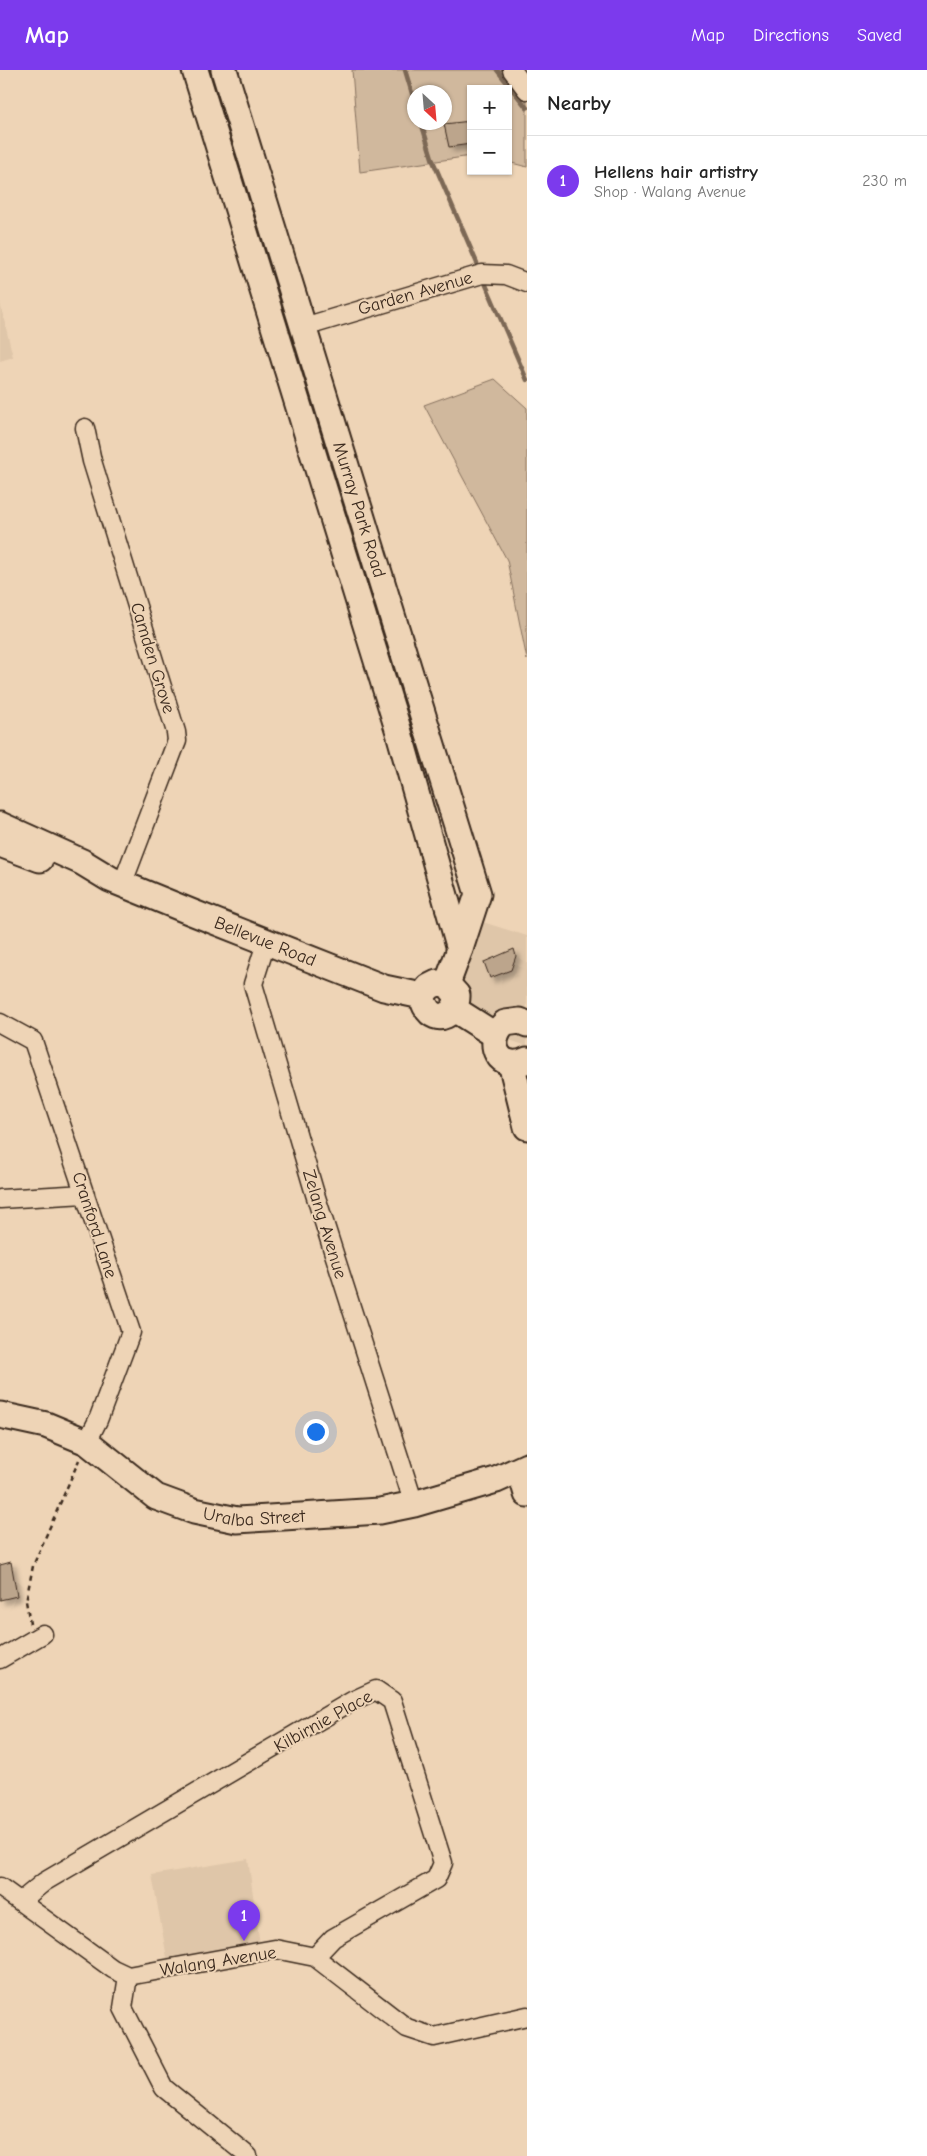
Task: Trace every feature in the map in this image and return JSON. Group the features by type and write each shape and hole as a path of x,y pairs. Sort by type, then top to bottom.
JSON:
{"street":[{"name":"Murray Park Road","path":"195,70 398,730 460,949"},
{"name":"Murray Park Road","path":"224,70 478,894 447,984"},
{"path":"512,70 527,90"},
{"name":"Garden Avenue","path":"304,327 482,274 506,275 527,283"},
{"name":"Camden Grove","path":"85,428 92,461 176,732 173,751 116,882"},
{"path":"398,730 425,722"},
{"name":"Bellevue Road","path":"0,825 82,862 116,882 266,943 384,988 422,996"},
{"name":"Bellevue Road","path":"0,844 82,875 116,882"},
{"name":"Zelang Avenue","path":"266,943 253,984 315,1194 414,1504"},
{"path":"434,984 447,984 457,995 457,1001 454,1009 448,1015 437,1016 426,1007 422,996 434,984"},
{"path":"454,1009 495,1035"},
{"path":"527,1024 512,1021 505,1023 495,1035 495,1049 499,1056 519,1062 527,1127"},
{"name":"Cranford Lane","path":"0,1023 33,1041 131,1332 98,1420 87,1442"},
{"path":"0,1199 85,1194"},
{"name":"Uralba Street","path":"0,1415 46,1425 87,1442 156,1497 194,1510 237,1520 380,1511 414,1504 496,1480 523,1468"},
{"path":"523,1468 527,1494"},
{"path":"0,1659 38,1637"},
{"name":"Kilbirnie Place","path":"21,1901 44,1882 352,1701 376,1690 392,1701 443,1862 436,1879 333,1938 315,1956"},
{"path":"0,1887 113,1969 128,1976 123,2008 164,2088 248,2156"},
{"name":"Walang Avenue","path":"128,1976 275,1949 315,1956 407,2028 434,2036 527,2016"}],"path":[{"path":"38,1637 26,1601 33,1566 87,1442"}],"shaded area":[{"path":"352,70 512,70 527,90 527,167 512,163 512,85 467,85 467,157 360,172"},
{"path":"0,303 13,357 0,361"},
{"path":"495,379 527,408 527,660 507,560 424,405"},
{"path":"470,918 527,936 527,1046 495,1035 454,1009"},
{"path":"248,1859 261,1952 169,1969 152,1875"}],"building":[{"path":"467,121 467,145 449,147 445,130 452,130 452,123"},
{"path":"514,949 516,956 511,970 490,978 484,962"},
{"path":"11,1562 17,1596 0,1600 0,1565"}],"waterway":[{"path":"405,70 410,85"},
{"path":"497,70 527,108"},
{"path":"423,130 433,161 477,263"},
{"path":"486,285 527,380"}],"place":[{"name":"Hellens hair artistry","path":"244,1941"}]}
